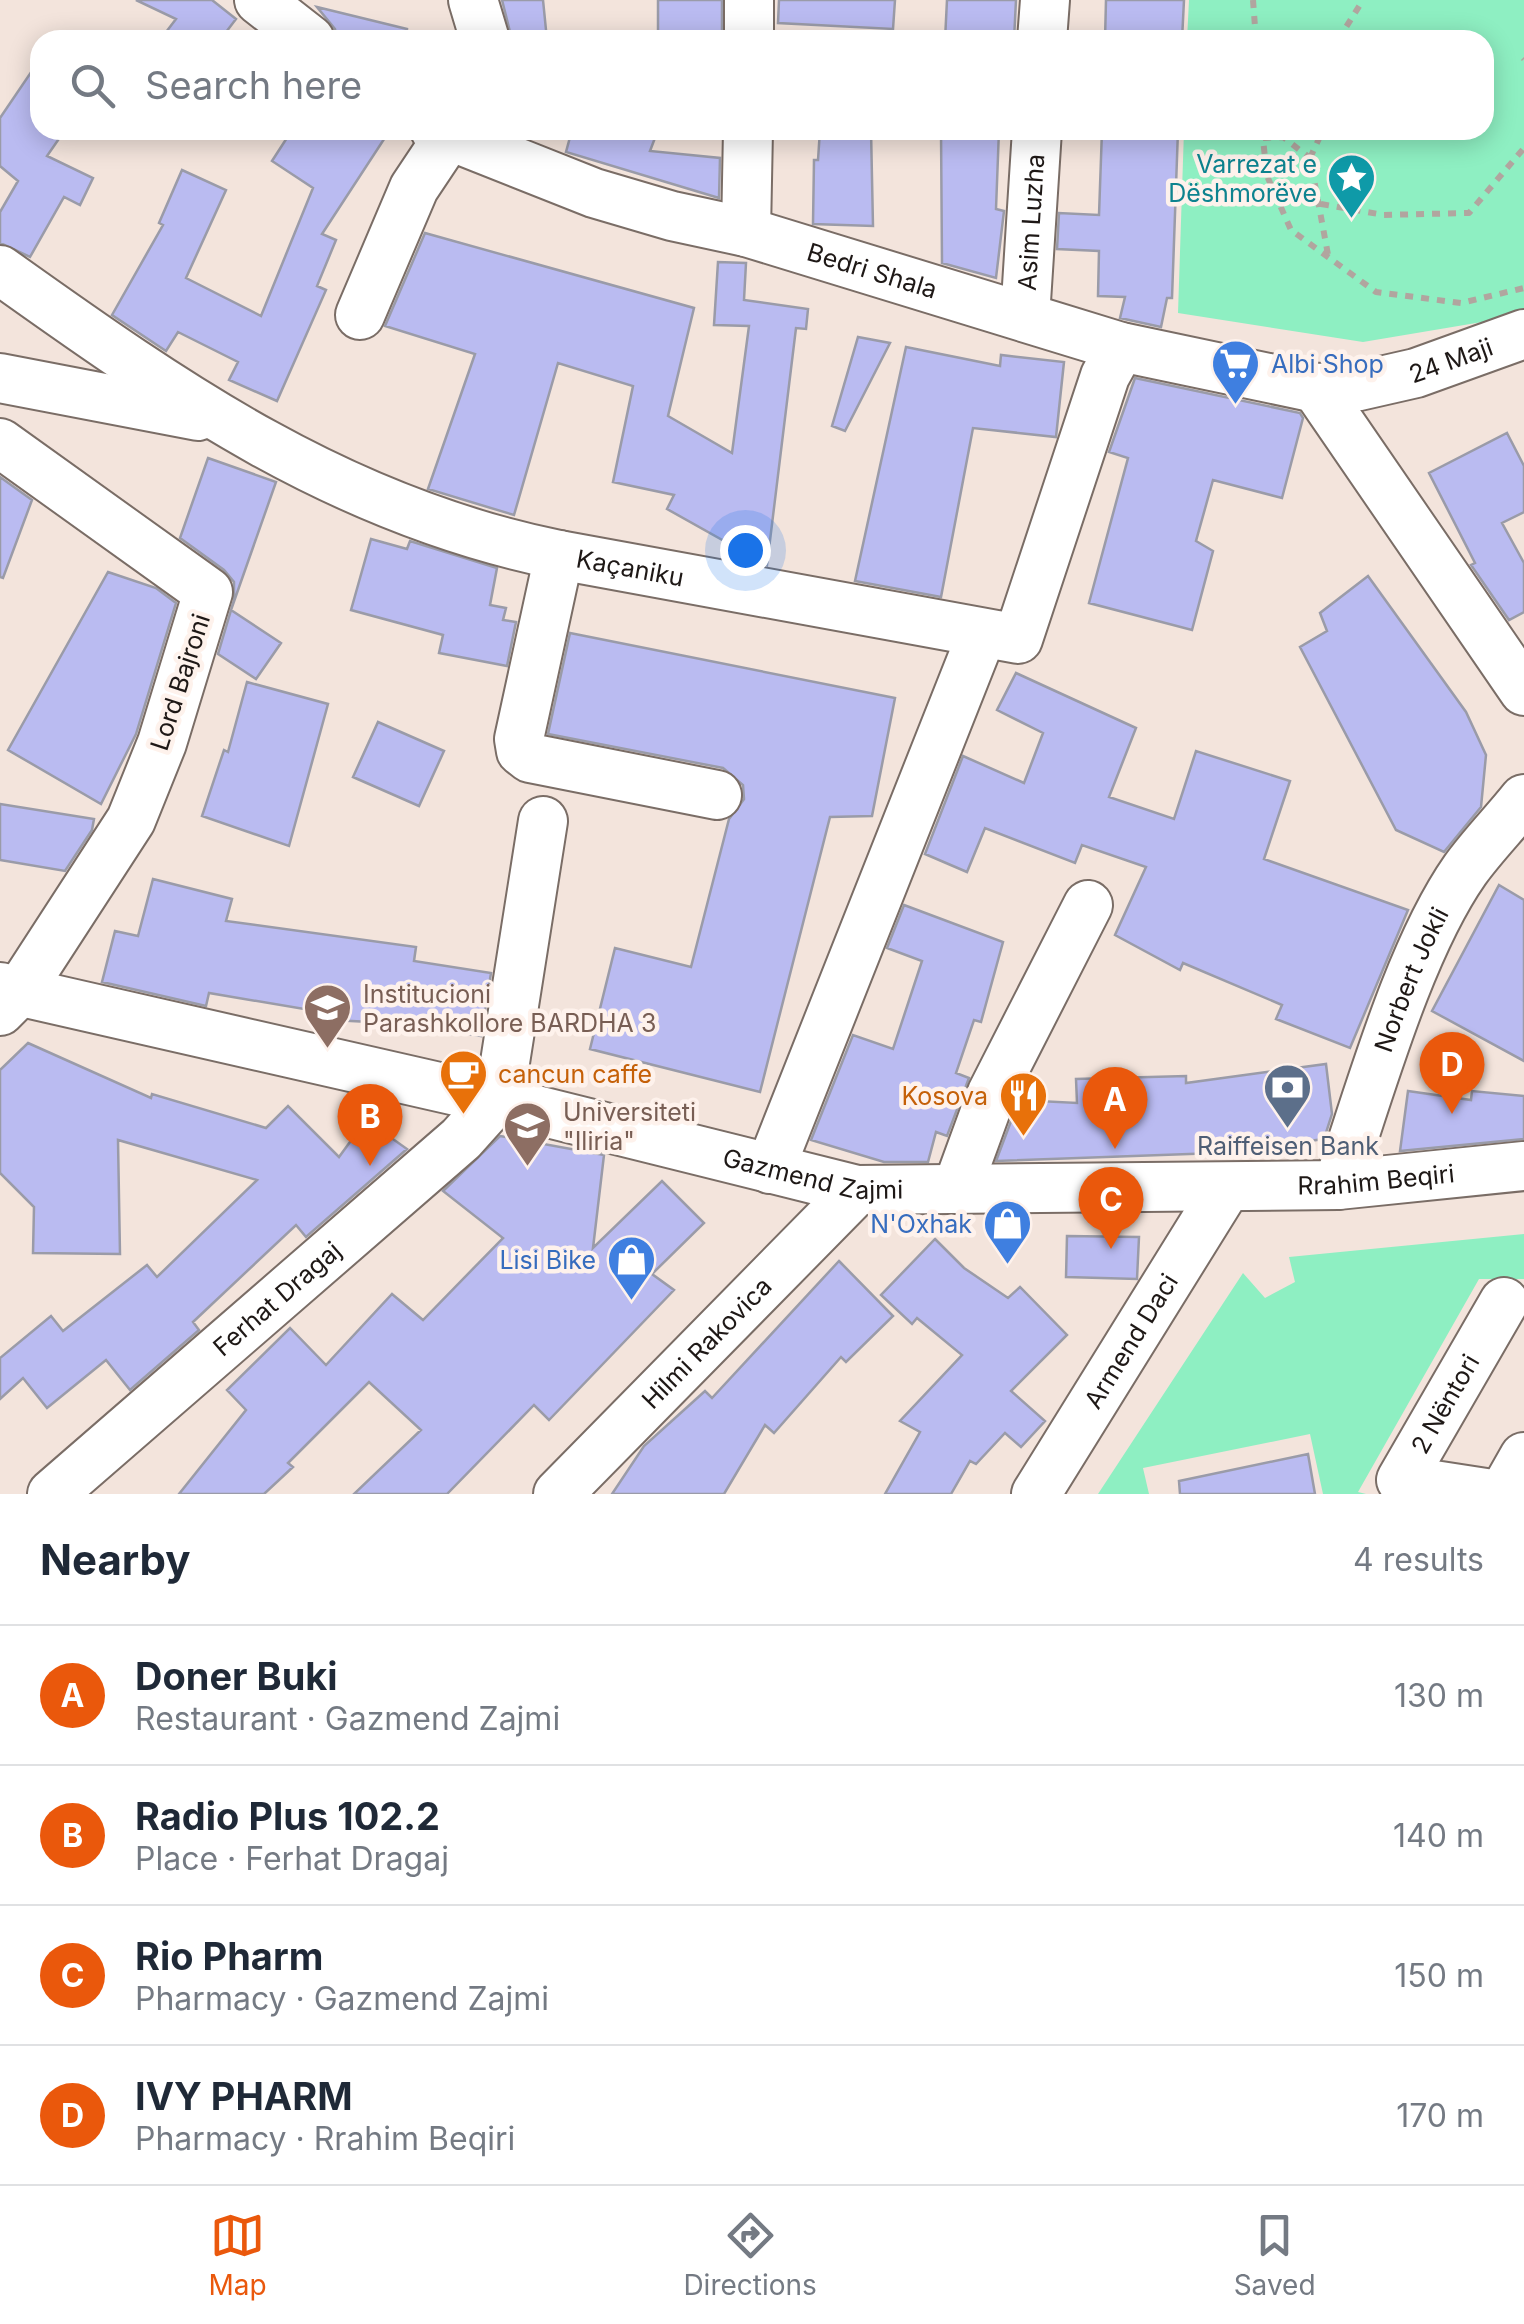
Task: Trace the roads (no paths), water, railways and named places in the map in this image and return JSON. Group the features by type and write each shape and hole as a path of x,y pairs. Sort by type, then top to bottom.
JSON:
{"street":[{"path":"259,0 297,30"},
{"path":"473,0 482,30"},
{"path":"749,30 750,0"},
{"path":"1042,30 1044,0"},
{"path":"360,315 438,140"},
{"name":"Bedri Shala","path":"478,140 516,147 594,193 746,232 1121,346 1316,388"},
{"path":"746,232 748,140"},
{"name":"Asim Luzha","path":"1025,316 1036,140"},
{"name":"Kaçaniku","path":"0,270 222,420 319,474 403,513 501,544 558,556 1018,638 1106,376 1121,346"},
{"name":"24 Maji","path":"1316,388 1359,386 1416,372 1524,334"},
{"path":"0,378 222,420"},
{"path":"1316,388 1524,691"},
{"name":"Lord Bajroni","path":"0,443 208,592 162,743 131,820 6,996"},
{"path":"558,556 519,740 521,751 530,758 717,796"},
{"path":"770,1169 982,634"},
{"name":"Norbert Jokli","path":"1338,1185 1396,1018 1430,938 1464,872 1524,799"},
{"path":"496,1100 543,821"},
{"path":"958,1190 992,1093 1088,904"},
{"name":"Gazmend Zajmi","path":"6,996 496,1100 857,1190 1226,1188"},
{"name":"Ferhat Dragaj","path":"52,1494 461,1139 496,1100"},
{"name":"Rrahim Beqiri","path":"1226,1188 1338,1185 1524,1166"},
{"name":"Armend Daci","path":"1036,1494 1226,1188"},
{"name":"Hilmi Rakovica","path":"574,1483 857,1190"},
{"name":"2 Nëntori","path":"1492,1494 1401,1480 1504,1302"},
{"path":"1504,1494 1524,1457"}],"place":[{"name":"Varrezat e Dëshmorëve","path":"1352,220"},
{"name":"Albi Shop","path":"1236,406"},
{"name":"Institucioni Parashkollore BARDHA 3","path":"328,1050"},
{"name":"IVY PHARM","path":"1452,1114"},
{"name":"cancun caffe","path":"463,1116"},
{"name":"Raiffeisen Bank","path":"1288,1130"},
{"name":"Kosova","path":"1023,1138"},
{"name":"Doner Buki","path":"1115,1149"},
{"name":"Radio Plus 102.2","path":"370,1166"},
{"name":"Universiteti \"Iliria\"","path":"528,1168"},
{"name":"Rio Pharm","path":"1111,1249"},
{"name":"N'Oxhak","path":"1007,1266"},
{"name":"Lisi Bike","path":"631,1302"}]}
